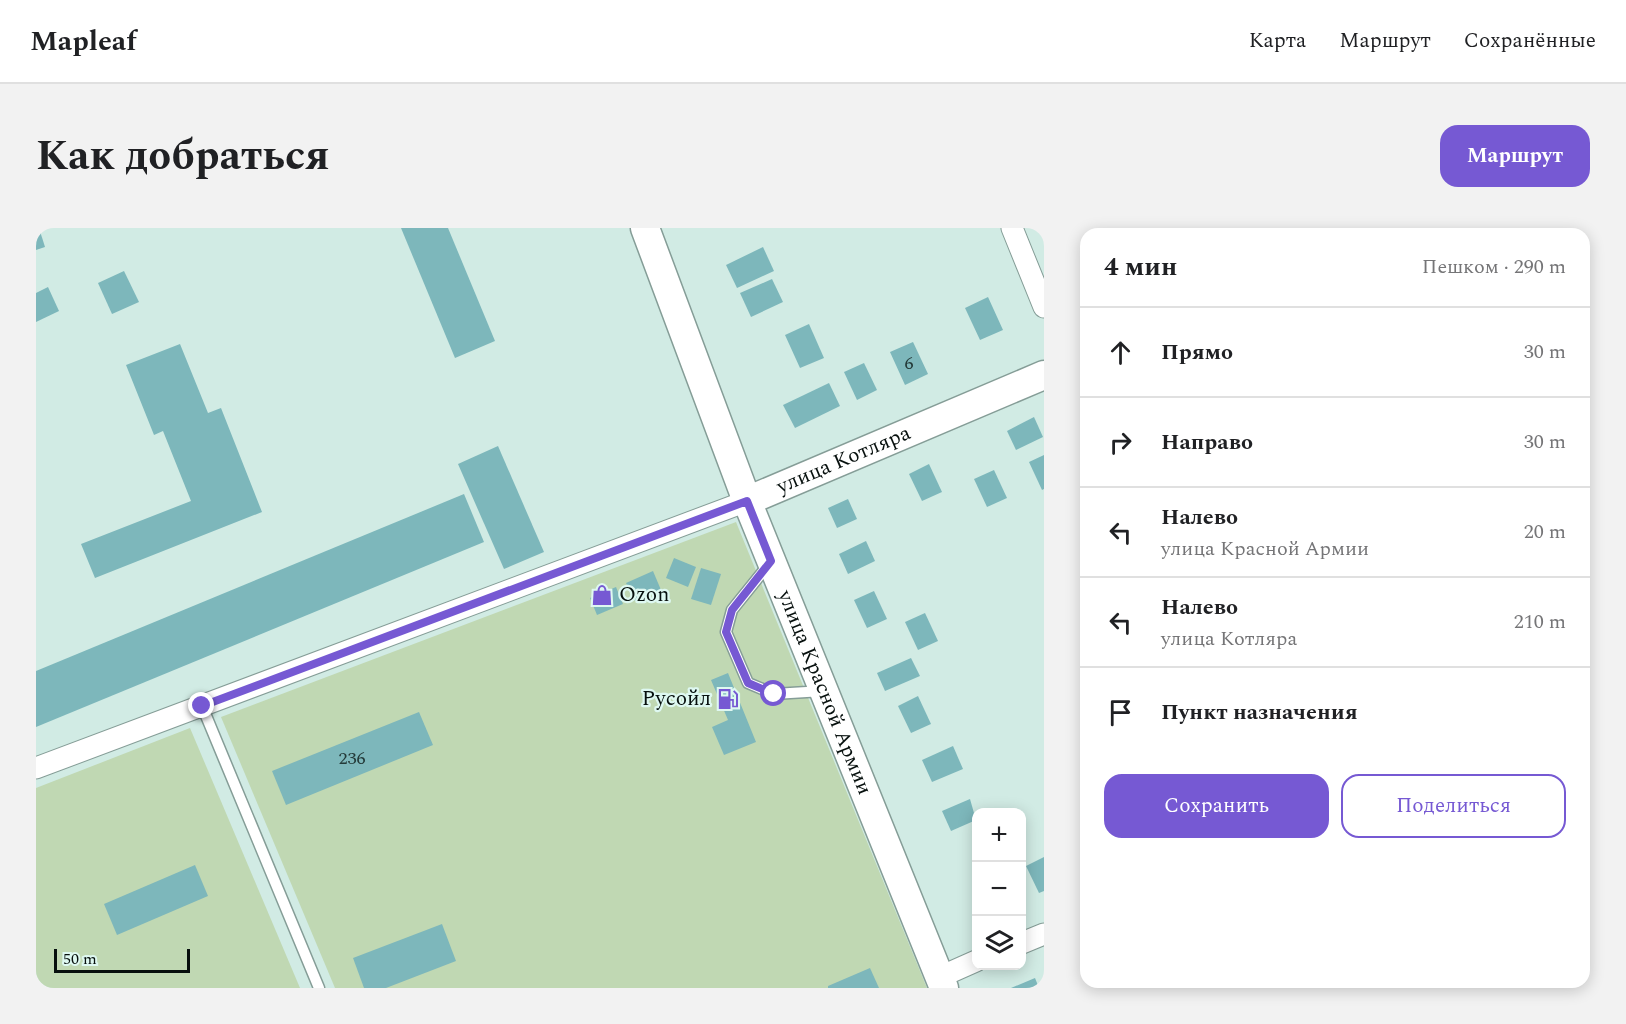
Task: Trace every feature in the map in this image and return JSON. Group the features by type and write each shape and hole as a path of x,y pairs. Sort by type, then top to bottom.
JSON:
{"street":[{"name":"улица Красной Армии","path":"645,228 747,501 942,982"},
{"path":"1012,228 1044,307"},
{"name":"улица Котляра","path":"36,768 747,501 1044,375"},
{"path":"1026,941 1044,934"},
{"path":"942,982 972,964"}],"lane":[{"path":"771,561 732,610 726,632 748,683 774,694 824,691"},
{"path":"202,706 320,988"}],"green space":[{"path":"736,522 927,988 335,988 221,717"},
{"path":"190,728 300,988 36,988 36,788"}],"building":[{"path":"36,228 39,228 45,247 36,250"},
{"path":"401,228 448,228 495,341 455,358"},
{"path":"763,247 774,271 737,288 726,265"},
{"path":"124,271 139,302 112,314 98,283"},
{"path":"772,279 783,302 751,317 740,293"},
{"path":"48,287 59,311 36,322 36,293"},
{"path":"988,297 1003,330 980,340 965,308"},
{"path":"809,324 824,358 800,368 785,335"},
{"path":"913,342 928,374 905,385 890,352"},
{"path":"180,344 208,413 221,408 262,512 95,578 81,544 191,501 163,431 154,435 126,365"},
{"path":"864,363 877,390 857,400 844,372"},
{"path":"829,383 840,406 795,428 783,405"},
{"path":"1034,417 1043,437 1016,450 1007,431"},
{"path":"498,446 544,552 504,569 458,464"},
{"path":"1044,455 1044,489 1042,490 1029,462"},
{"path":"929,464 942,492 922,501 909,474"},
{"path":"994,470 1007,498 987,507 974,479"},
{"path":"464,494 484,542 36,727 36,671"},
{"path":"848,499 857,519 837,528 828,508"},
{"path":"866,541 875,561 848,574 839,554"},
{"path":"674,558 696,567 688,587 666,578"},
{"path":"701,568 721,574 711,605 691,599"},
{"path":"653,571 661,590 635,601 626,583"},
{"path":"616,587 623,604 597,615 590,598"},
{"path":"874,591 887,619 867,628 854,600"},
{"path":"925,613 938,641 918,650 905,622"},
{"path":"911,658 920,676 885,691 877,673"},
{"path":"728,673 756,742 724,755 712,727 728,720 711,680"},
{"path":"918,696 931,724 911,733 898,706"},
{"path":"419,712 433,745 286,805 272,771"},
{"path":"953,746 963,769 932,782 922,760"},
{"path":"970,799 972,822 951,831 942,811"},
{"path":"1044,857 1044,891 1039,893 1026,866"},
{"path":"195,865 208,896 117,935 104,904"},
{"path":"442,924 456,961 386,988 364,988 353,958"},
{"path":"870,968 879,988 828,988 828,986"},
{"path":"1035,978 1039,988 1011,988"}],"place":[{"name":"Ozon","path":"602,595"},
{"name":"Русойл","path":"728,699"}],"route":[{"path":"202,706 747,501 771,561 732,610 726,632 748,683 774,694"}]}
